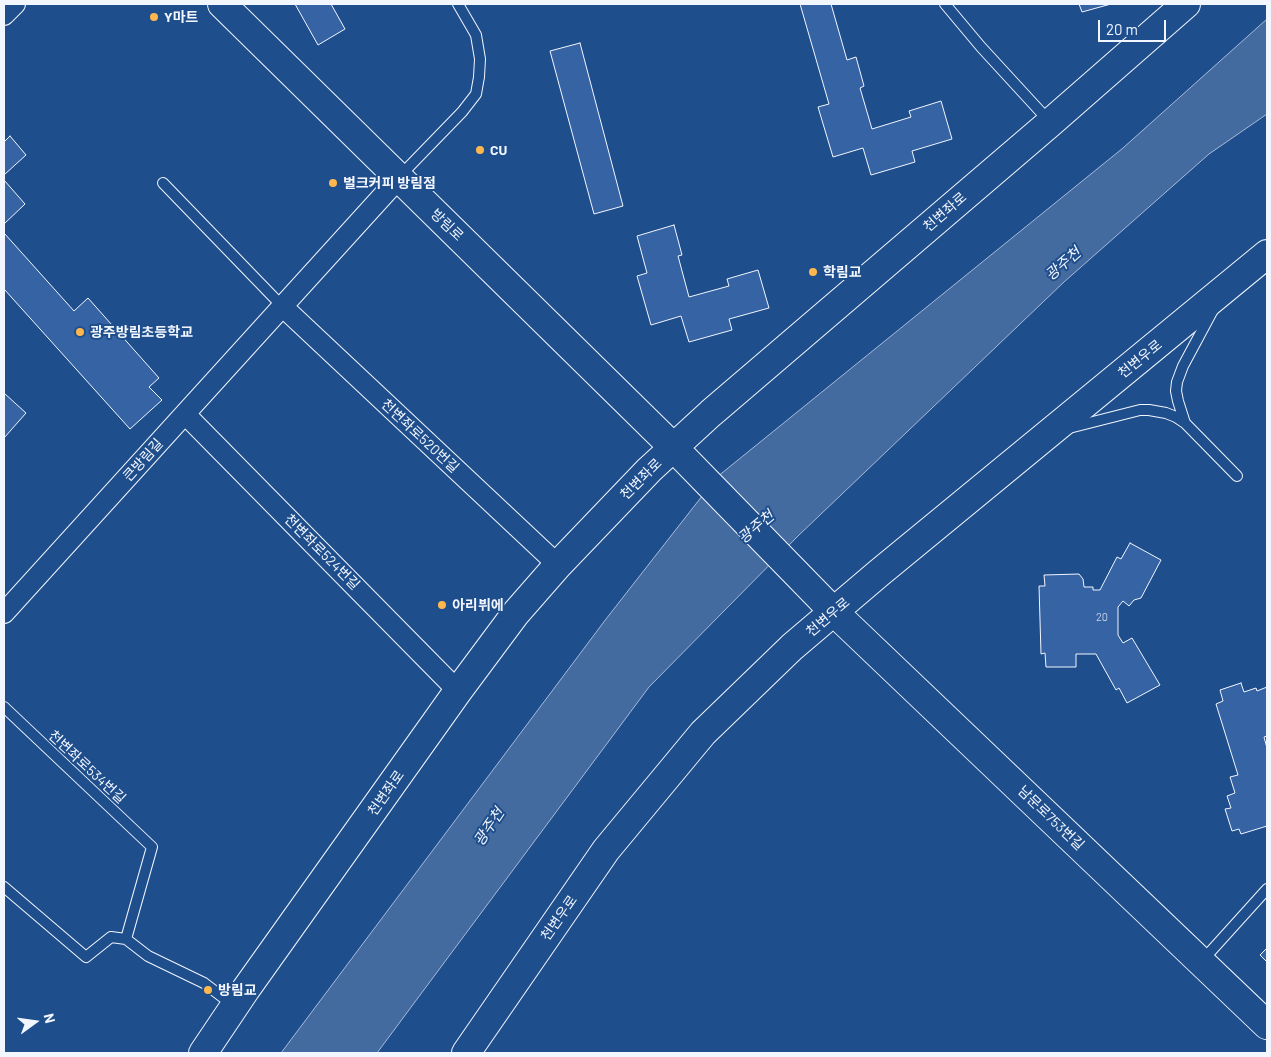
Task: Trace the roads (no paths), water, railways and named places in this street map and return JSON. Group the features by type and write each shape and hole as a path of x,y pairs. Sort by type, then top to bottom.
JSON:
{"street":[{"path":"4,15 15,4"},
{"name":"방림로","path":"222,4 674,447 834,612"},
{"name":"천변좌로","path":"203,1053 234,1006 458,691 516,613 558,565 649,470 711,413 1186,4"},
{"name":"큰방림길","path":"4,613 399,178"},
{"name":"천변우로","path":"466,1053 606,850 703,732 792,647 879,573 1267,254"},
{"name":"천변좌로520번길","path":"282,306 558,565"},
{"name":"천변좌로524번길","path":"185,414 458,691"},
{"name":"남문로753번길","path":"834,612 1267,1025"}],"lane":[{"path":"399,178 462,112 476,94 480,59 476,35 458,4"},
{"path":"945,4 1050,123"},
{"path":"163,183 282,306"},
{"path":"1186,423 1178,401 1177,382 1183,366 1223,290"},
{"path":"1048,434 1140,410 1158,411 1176,417 1186,423 1237,476"},
{"name":"천변좌로534번길","path":"4,707 152,847 126,939"},
{"path":"4,887 86,957 110,938 126,939 148,956 204,982 234,1006"},
{"path":"1201,962 1267,889"}],"water":[{"name":"광주천","path":"1267,19 1267,114 1209,154 1064,282 798,536 649,687 377,1053 281,1053 606,619 717,477 1123,148"}],"place":[{"name":"Y마트","path":"154,17"},
{"name":"CU","path":"480,150"},
{"name":"벌크커피 방림점","path":"333,183"},
{"name":"학림교","path":"813,272"},
{"name":"광주방림초등학교","path":"80,332"},
{"name":"아리뷔에","path":"442,605"},
{"name":"방림교","path":"208,990"}]}
